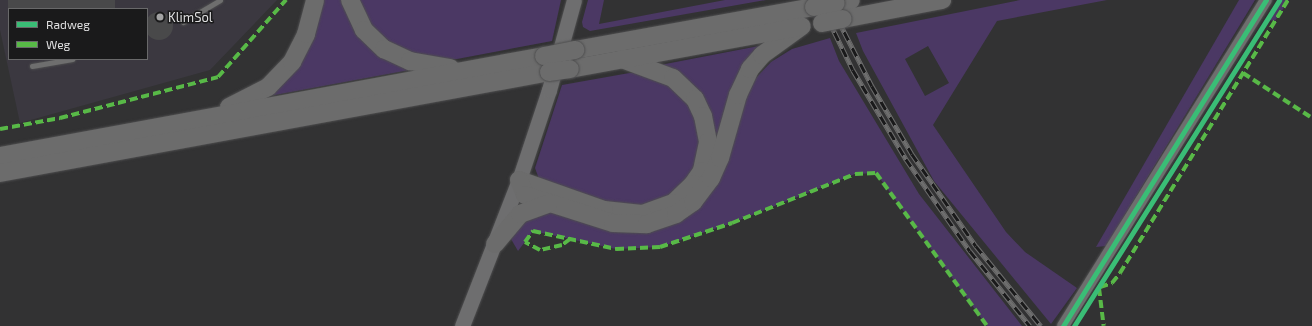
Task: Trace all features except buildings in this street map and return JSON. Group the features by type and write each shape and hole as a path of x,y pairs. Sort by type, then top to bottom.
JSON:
{"highway":[{"path":"212,117 258,94 285,71 306,34 315,0"},
{"path":"350,0 364,30 384,49 410,61 463,71"},
{"path":"0,173 942,0"},
{"path":"0,156 843,1"},
{"path":"519,180 525,195 600,221 627,225 656,222 685,209 700,194 713,173 738,95 750,69 762,55 802,26"},
{"path":"519,180 604,210 625,214 642,214 662,209 688,190 702,171 707,151 706,125 700,107 688,90 673,78 622,59"},
{"path":"494,244 520,214 548,204"}],"main road":[{"path":"462,326 519,180 549,90 574,0"}],"street":[{"path":"1063,326 1266,0"}],"lane":[{"path":"183,22 220,0"},
{"path":"32,66 66,60"}],"shaded area":[{"path":"0,0 277,0 210,70 20,123 0,30"},
{"path":"319,0 344,0 415,69 264,97"},
{"path":"355,0 561,0 552,41 457,59 434,61 414,57 375,33"},
{"path":"588,0 604,0 599,24 725,0 766,0 590,31 583,27 582,22"},
{"path":"1020,0 1107,0 997,21 933,125 1006,232 1025,252 1077,288 1051,324 934,181 863,51 856,33","holes":["928,46 949,83 925,96 905,59"]},
{"path":"1239,0 1255,0 1106,246 1096,247"},
{"path":"1280,0 1289,0 1275,21 1268,20"},
{"path":"830,38 839,61 919,194 1022,326 987,326 876,173 855,174 732,223 660,247 616,249 533,231 518,251 511,239 517,228 541,210 657,226 742,107 754,80 771,62 792,49"},
{"path":"774,43 752,61 744,73 736,88 715,160 702,185 681,207 656,219 622,221 551,201 553,197 624,217 659,214 673,207 697,185 706,168 711,152 711,127 705,110 691,88 671,73 655,66"},
{"path":"635,72 678,86 702,121 695,172 665,202 620,209 539,179 535,168 562,85"}],"railway":[{"path":"819,0 853,70 906,159 970,251 1030,326"},
{"path":"828,0 872,86 912,154 976,246 1041,326"}],"marked path":[{"path":"0,129 60,118 218,77 286,0"},
{"path":"1100,287 1112,283 1120,273 1288,0"},
{"path":"1243,73 1312,118"},
{"path":"570,239 562,245 540,250 525,242 533,231 616,249 660,247 732,223 855,174 876,173 987,326"},
{"path":"1099,288 1104,326"}],"cycle path":[{"path":"1063,326 1266,0"},
{"path":"1074,326 1279,0"}],"place":[{"name":"KlimSol","path":"160,17"}]}
